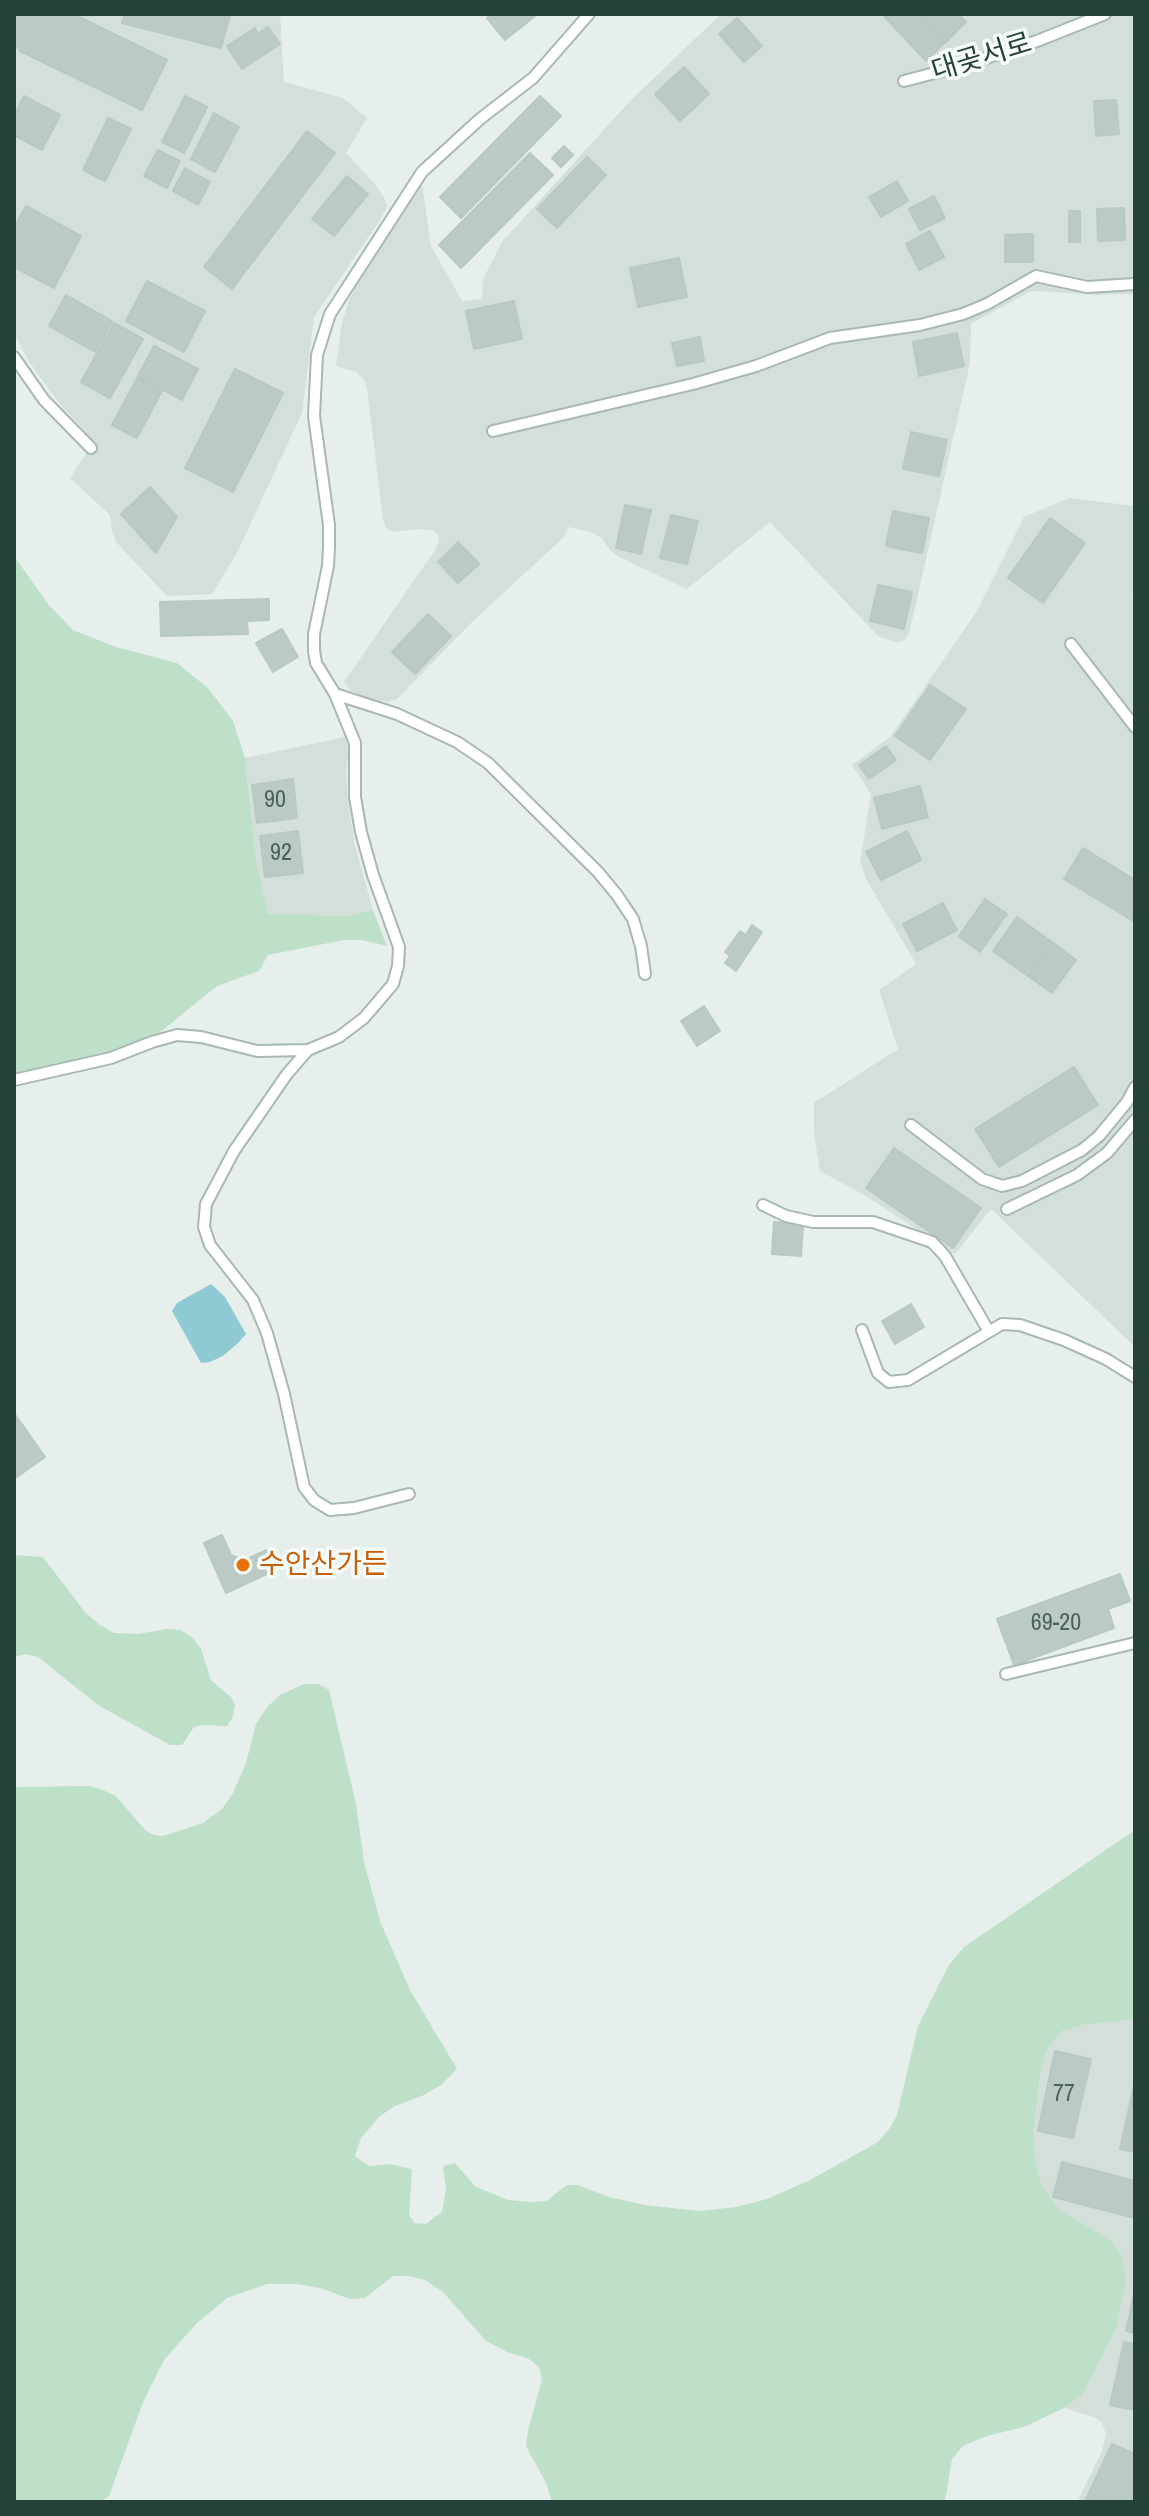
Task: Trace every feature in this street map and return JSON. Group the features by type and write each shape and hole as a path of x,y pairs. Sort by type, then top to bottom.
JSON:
{"lane":[{"path":"14,1080 111,1058 177,1035 201,1037 257,1051 308,1050 339,1037 364,1018 393,984 399,947 373,875 359,824 355,797 355,743 335,694 316,663 314,651 314,634 329,547 329,525 314,416 317,355 330,314 422,172 480,119 533,78 589,14"},
{"name":"대곶서로","path":"904,81 1023,46 1105,14"},
{"path":"493,431 693,384 756,366 830,338 920,325 963,314 1036,276 1087,287 1135,284"},
{"path":"14,357 44,400 91,448"},
{"path":"1071,644 1135,727"},
{"path":"335,694 397,714 457,742 488,763 598,872 617,895 633,919 645,974"},
{"path":"308,1050 271,1096 234,1151 206,1204 204,1227 210,1245 253,1300 267,1333 304,1487 309,1494 330,1510 354,1508 409,1494"},
{"path":"911,1125 982,1179 1002,1186 1022,1181 1082,1150 1099,1136 1127,1102 1135,1087"},
{"path":"1007,1209 1077,1175 1107,1153 1135,1120"},
{"path":"763,1205 786,1216 813,1222 873,1222 932,1242 945,1256 988,1330"},
{"path":"862,1330 878,1373 889,1382 908,1380 1002,1324 1020,1325 1064,1340 1106,1359 1135,1377"},
{"path":"1006,1674 1135,1643"}],"shaded area":[{"path":"14,14 280,14 284,82 343,98 367,118 346,153 373,182 387,206 314,317 302,413 237,553 212,594 167,596 117,543 110,515 70,478 94,441 59,403 28,360 14,333"},
{"path":"721,14 1135,14 1135,294 1029,292 971,324 970,363 906,639 897,643 878,636 770,522 687,589 621,558 610,550 602,538 591,532 568,527 564,537 471,623 397,699 388,702 361,696 344,682 439,540 438,534 432,530 393,532 386,528 383,519 364,379 356,372 336,366 342,323 356,286 422,184 431,246 462,301 482,299 483,279 502,242 630,101"},
{"path":"1069,498 1135,506 1132,598 1135,598 1135,1347 991,1209 955,1254 866,1196 820,1171 814,1133 814,1103 898,1049 879,990 916,964 866,879 860,862 871,794 852,765 890,737 977,611 1024,517"},
{"path":"345,737 349,751 346,770 354,842 373,910 348,916 268,915 257,865 245,758"},
{"path":"1135,2019 1135,2502 1077,2502 1102,2451 1106,2434 1102,2422 1094,2417 1064,2408 1082,2395 1115,2331 1110,2240 1057,2209 1041,2183 1035,2158 1034,2129 1040,2075 1047,2050 1062,2031 1083,2025"}],"green space":[{"path":"14,556 48,604 73,630 116,647 177,663 208,688 233,721 245,758 257,865 268,914 348,916 373,910 387,946 362,940 344,940 268,955 259,971 217,986 148,1042 121,1055 14,1079"},
{"path":"14,1555 43,1557 85,1612 114,1633 138,1634 167,1629 181,1630 193,1638 201,1649 211,1680 231,1697 235,1705 233,1717 227,1726 194,1727 182,1745 170,1745 98,1705 38,1657 26,1654 14,1657"},
{"path":"304,1684 319,1684 329,1690 356,1804 364,1862 380,1921 410,1990 457,2069 441,2085 380,2116 361,2138 355,2156 369,2166 389,2164 412,2169 409,2214 414,2223 426,2224 442,2212 446,2189 443,2166 455,2163 476,2187 508,2200 546,2201 567,2185 578,2185 609,2197 645,2205 699,2211 736,2207 767,2199 810,2180 878,2142 890,2128 897,2115 918,2026 949,1965 964,1947 1135,1830 1135,2019 1083,2025 1062,2031 1055,2038 1047,2050 1040,2075 1034,2129 1035,2158 1041,2183 1057,2208 1110,2240 1122,2256 1126,2283 1115,2331 1082,2395 1064,2408 1024,2427 987,2436 963,2446 952,2459 945,2502 552,2502 546,2483 526,2446 542,2379 539,2367 529,2359 486,2341 443,2292 425,2280 409,2276 393,2276 365,2298 350,2299 320,2288 267,2284 227,2298 197,2323 164,2360 143,2402 109,2496 101,2502 14,2502 14,1787 90,1786 105,1791 116,1796 145,1830 154,1835 163,1836 203,1823 222,1809 233,1793 246,1763 256,1724 267,1707 280,1695"}],"water":[{"path":"211,1284 225,1297 246,1334 223,1356 201,1363 172,1311 177,1303"}],"building":[{"path":"14,14 73,14 167,60 142,110 20,51 14,41"},
{"path":"125,14 230,15 221,48 122,23"},
{"path":"492,14 535,16 505,40 487,18"},
{"path":"888,14 915,14 943,44 926,61 885,17"},
{"path":"918,14 958,14 966,22 945,43"},
{"path":"737,18 762,46 744,62 719,34"},
{"path":"268,27 280,44 242,69 227,46 255,28 258,34"},
{"path":"684,67 709,94 680,121 655,94"},
{"path":"24,96 60,115 42,150 14,135 14,116"},
{"path":"185,96 207,107 184,153 162,142"},
{"path":"540,96 561,116 461,218 440,197"},
{"path":"1116,100 1119,134 1096,136 1094,101"},
{"path":"214,113 239,127 215,172 191,159"},
{"path":"108,118 131,129 105,181 83,170"},
{"path":"307,131 335,153 232,289 204,267"},
{"path":"564,146 573,155 561,167 552,158"},
{"path":"158,150 180,161 167,188 144,176"},
{"path":"530,153 553,175 461,268 439,245"},
{"path":"587,157 606,175 557,228 537,209"},
{"path":"185,168 210,182 198,205 173,191"},
{"path":"347,176 368,194 334,236 312,219"},
{"path":"897,181 908,201 881,217 869,197"},
{"path":"934,196 945,218 920,230 909,209"},
{"path":"26,206 81,236 54,288 14,267 14,228"},
{"path":"1124,208 1125,240 1098,241 1097,209"},
{"path":"1069,211 1080,211 1080,242 1069,242"},
{"path":"930,231 944,257 919,270 906,244"},
{"path":"1033,234 1033,262 1005,262 1005,235"},
{"path":"679,258 687,297 638,307 630,268"},
{"path":"147,281 205,311 184,352 126,321"},
{"path":"66,295 112,321 95,352 49,326"},
{"path":"514,301 522,339 474,349 466,311"},
{"path":"114,323 143,339 110,398 81,382"},
{"path":"957,333 964,366 919,376 913,342"},
{"path":"700,337 704,361 677,366 672,343"},
{"path":"154,346 198,369 182,400 138,376"},
{"path":"235,369 283,393 233,492 185,468"},
{"path":"137,378 162,391 137,438 112,425"},
{"path":"911,432 947,440 939,476 903,469"},
{"path":"150,487 177,517 156,553 121,514"},
{"path":"625,505 651,510 641,554 616,548"},
{"path":"893,511 929,518 922,553 886,546"},
{"path":"671,515 698,521 687,564 660,558"},
{"path":"1050,518 1085,543 1043,603 1008,578"},
{"path":"458,542 479,564 458,583 438,562"},
{"path":"878,585 912,592 904,629 870,621"},
{"path":"269,599 269,620 247,621 248,634 161,636 160,602"},
{"path":"428,614 451,636 415,674 392,652"},
{"path":"282,629 298,657 273,672 256,643"},
{"path":"930,685 966,709 930,760 895,736"},
{"path":"886,746 896,760 869,779 859,765"},
{"path":"293,779 297,818 257,823 252,785"},
{"path":"920,786 928,817 882,829 874,798"},
{"path":"298,831 303,873 265,877 260,836"},
{"path":"907,831 921,860 881,880 866,852"},
{"path":"1083,848 1135,880 1135,922 1064,879"},
{"path":"985,899 1007,914 980,952 959,936"},
{"path":"943,903 957,930 917,951 903,924"},
{"path":"1017,917 1052,942 1028,976 993,951"},
{"path":"752,925 762,932 736,971 725,963 730,956 725,952 740,931 746,935"},
{"path":"1052,942 1076,960 1052,993 1028,976"},
{"path":"704,1006 720,1031 697,1046 681,1021"},
{"path":"1074,1067 1098,1105 999,1167 975,1129"},
{"path":"894,1148 981,1208 953,1248 866,1188"},
{"path":"774,1222 803,1224 801,1256 772,1254"},
{"path":"911,1304 924,1327 895,1344 882,1321"},
{"path":"14,1413 45,1457 14,1479"},
{"name":"수안산가든","path":"222,1535 231,1555 244,1560 267,1550 275,1570 226,1593 204,1543"},
{"path":"1120,1574 1130,1601 1108,1609 1114,1628 1014,1665 997,1619"},
{"path":"1055,2051 1091,2059 1073,2138 1038,2131"},
{"path":"1135,2081 1135,2152 1120,2149"},
{"path":"1062,2162 1135,2181 1135,2218 1053,2197"},
{"path":"1135,2289 1135,2333 1126,2331"},
{"path":"1124,2342 1135,2344 1135,2410 1110,2405"},
{"path":"1112,2444 1135,2454 1135,2502 1085,2501"}],"place":[{"name":"수안산가든","path":"243,1565"}]}
